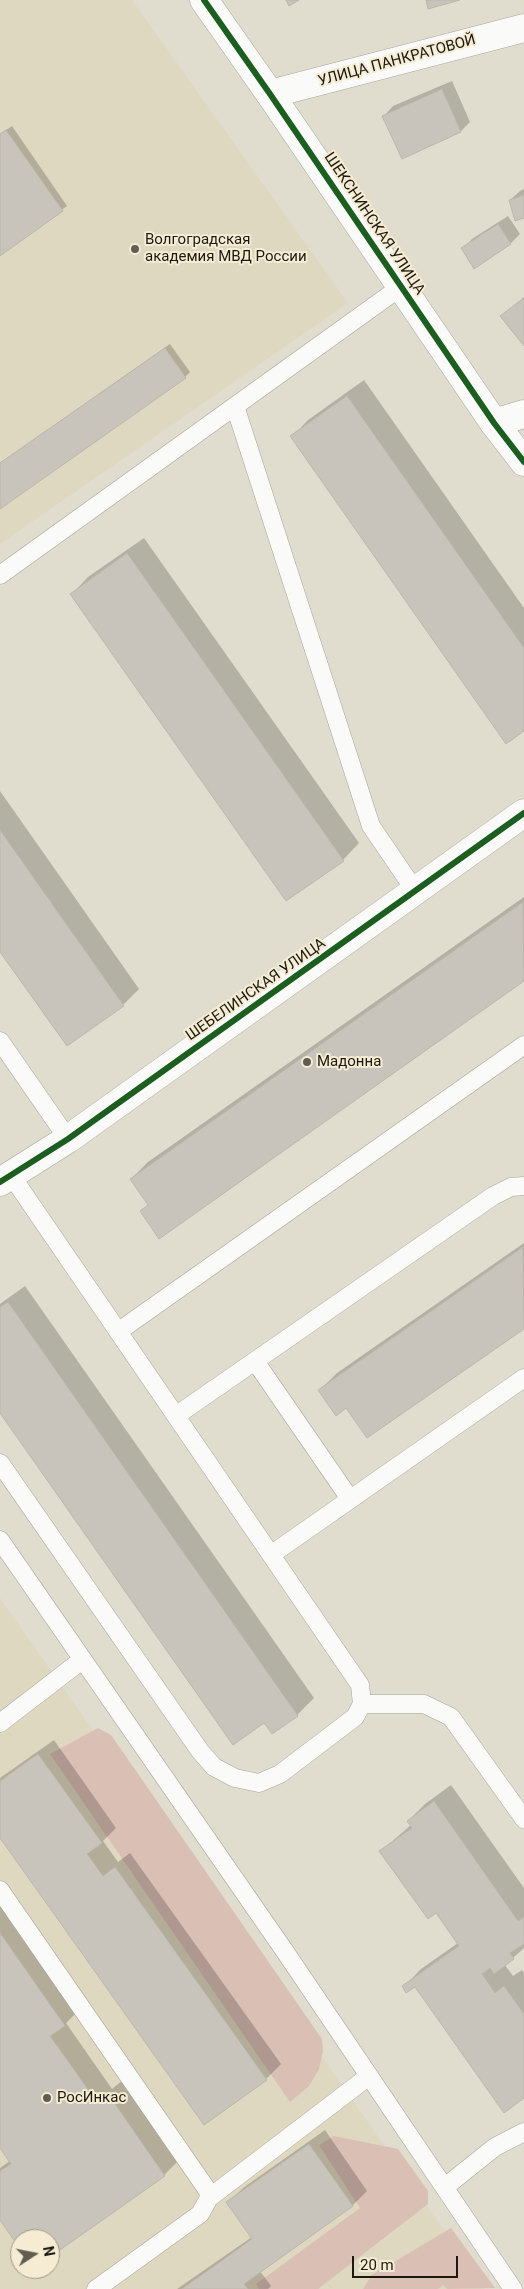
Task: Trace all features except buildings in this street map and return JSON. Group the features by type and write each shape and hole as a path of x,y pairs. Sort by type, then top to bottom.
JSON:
{"street":[{"name":"ШЕКСНИНСКАЯ УЛИЦА","path":"204,0 402,286 494,423 524,462"},
{"name":"УЛИЦА ПАНКРАТОВОЙ","path":"270,94 524,28"},
{"path":"494,423 524,414"},
{"name":"ШЕБЕЛИНСКАЯ УЛИЦА","path":"5,1179 68,1139 524,813"}],"lane":[{"path":"0,575 402,286"},
{"path":"235,406 371,826 416,892"},
{"path":"0,1042 68,1139"},
{"path":"120,1331 524,1045"},
{"path":"0,1462 194,1743 214,1767 235,1778 259,1782 280,1774 355,1717 362,1704 360,1685 120,1331 5,1179"},
{"path":"177,1415 494,1196 511,1186 524,1186"},
{"path":"255,1361 350,1499"},
{"path":"272,1554 524,1378"},
{"path":"0,1540 369,2076 513,2289"},
{"path":"0,1723 82,1660"},
{"path":"362,1704 424,1704 451,1717 524,1819"},
{"path":"0,1890 208,2191 208,2198"},
{"path":"96,2289 200,2214 208,2198 369,2076"},
{"path":"445,2188 495,2147 524,2132"}],"shaded area":[{"name":"Волгоградская академия МВД России","path":"0,0 132,0 348,303 0,544"},
{"path":"0,1598 485,2289 0,2289"},
{"path":"98,1728 111,1735 322,2039 323,2051 319,2069 309,2086 290,2102 50,1754"},
{"path":"334,2136 398,2149 428,2191 428,2204 318,2289 259,2289 256,2284 360,2208 319,2145"},
{"path":"451,2228 495,2288 447,2289 443,2285 438,2289 363,2289 372,2275"}],"cycle path":[{"path":"204,0 494,423 524,462"},
{"path":"0,1182 68,1139 524,813"}],"place":[{"name":"Волгоградская академия МВД России","path":"135,249"},
{"name":"Мадонна","path":"307,1062"},
{"name":"РосИнкас","path":"47,2098"}]}
